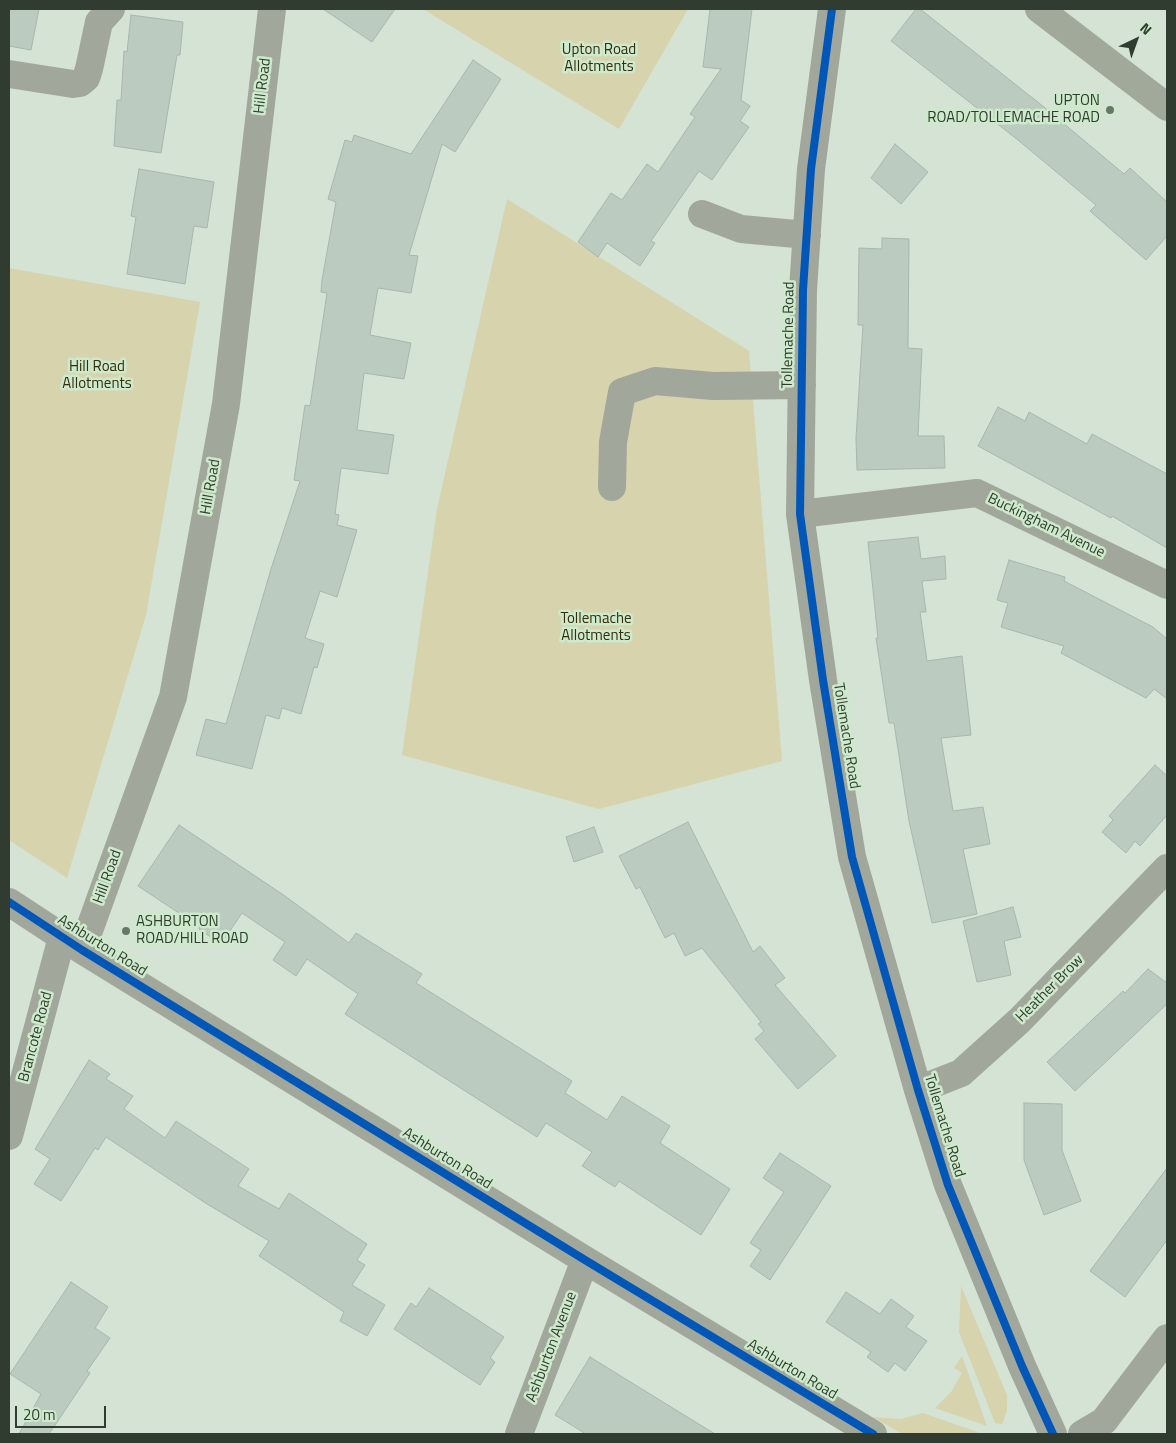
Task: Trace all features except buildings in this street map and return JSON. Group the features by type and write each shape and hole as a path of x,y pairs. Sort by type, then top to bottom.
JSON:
{"main road":[{"path":"1039,9 1167,107"}],"street":[{"path":"9,74 73,84 80,83 86,78 89,69 99,22 111,9"},
{"name":"Hill Road","path":"72,944 173,696 226,404 272,9"},
{"name":"Tollemache Road","path":"832,9 811,169 803,290 800,514 823,680 852,858 918,1090 948,1185 1022,1366 1053,1434"},
{"path":"702,214 741,229 807,235"},
{"path":"612,487 613,442 622,392 655,381 713,386 802,385"},
{"name":"Buckingham Avenue","path":"800,514 977,493 1167,585"},
{"name":"Heather Brow","path":"918,1090 961,1073 1020,1020 1167,868"},
{"name":"Ashburton Road","path":"9,902 72,944 585,1260 873,1434"},
{"name":"Brancote Road","path":"9,1136 72,944"},
{"name":"Ashburton Avenue","path":"519,1434 585,1260"},
{"path":"1082,1434 1104,1421 1167,1338"}],"green space":[{"name":"Upton Road Allotments","path":"423,9 688,9 619,129"},
{"name":"Tollemache Allotments","path":"507,199 749,351 782,761 599,809 402,755 437,509"},
{"name":"Hill Road Allotments","path":"9,268 200,302 146,615 67,878 9,840"},
{"path":"961,1286 1007,1395 1007,1411 1002,1424 995,1423 959,1332"},
{"path":"962,1356 987,1426 935,1408 951,1392 962,1373 954,1368"},
{"path":"923,1413 983,1434 902,1434 873,1417 901,1419"}],"cycle path":[{"path":"832,9 811,169 803,290 800,514 823,680 852,857 918,1090 948,1185 1022,1366 1053,1434"},
{"path":"9,902 82,950 585,1260 873,1434"}],"place":[{"name":"UPTON ROAD/TOLLEMACHE ROAD","path":"1110,110"},
{"name":"ASHBURTON ROAD/HILL ROAD","path":"126,931"}]}
